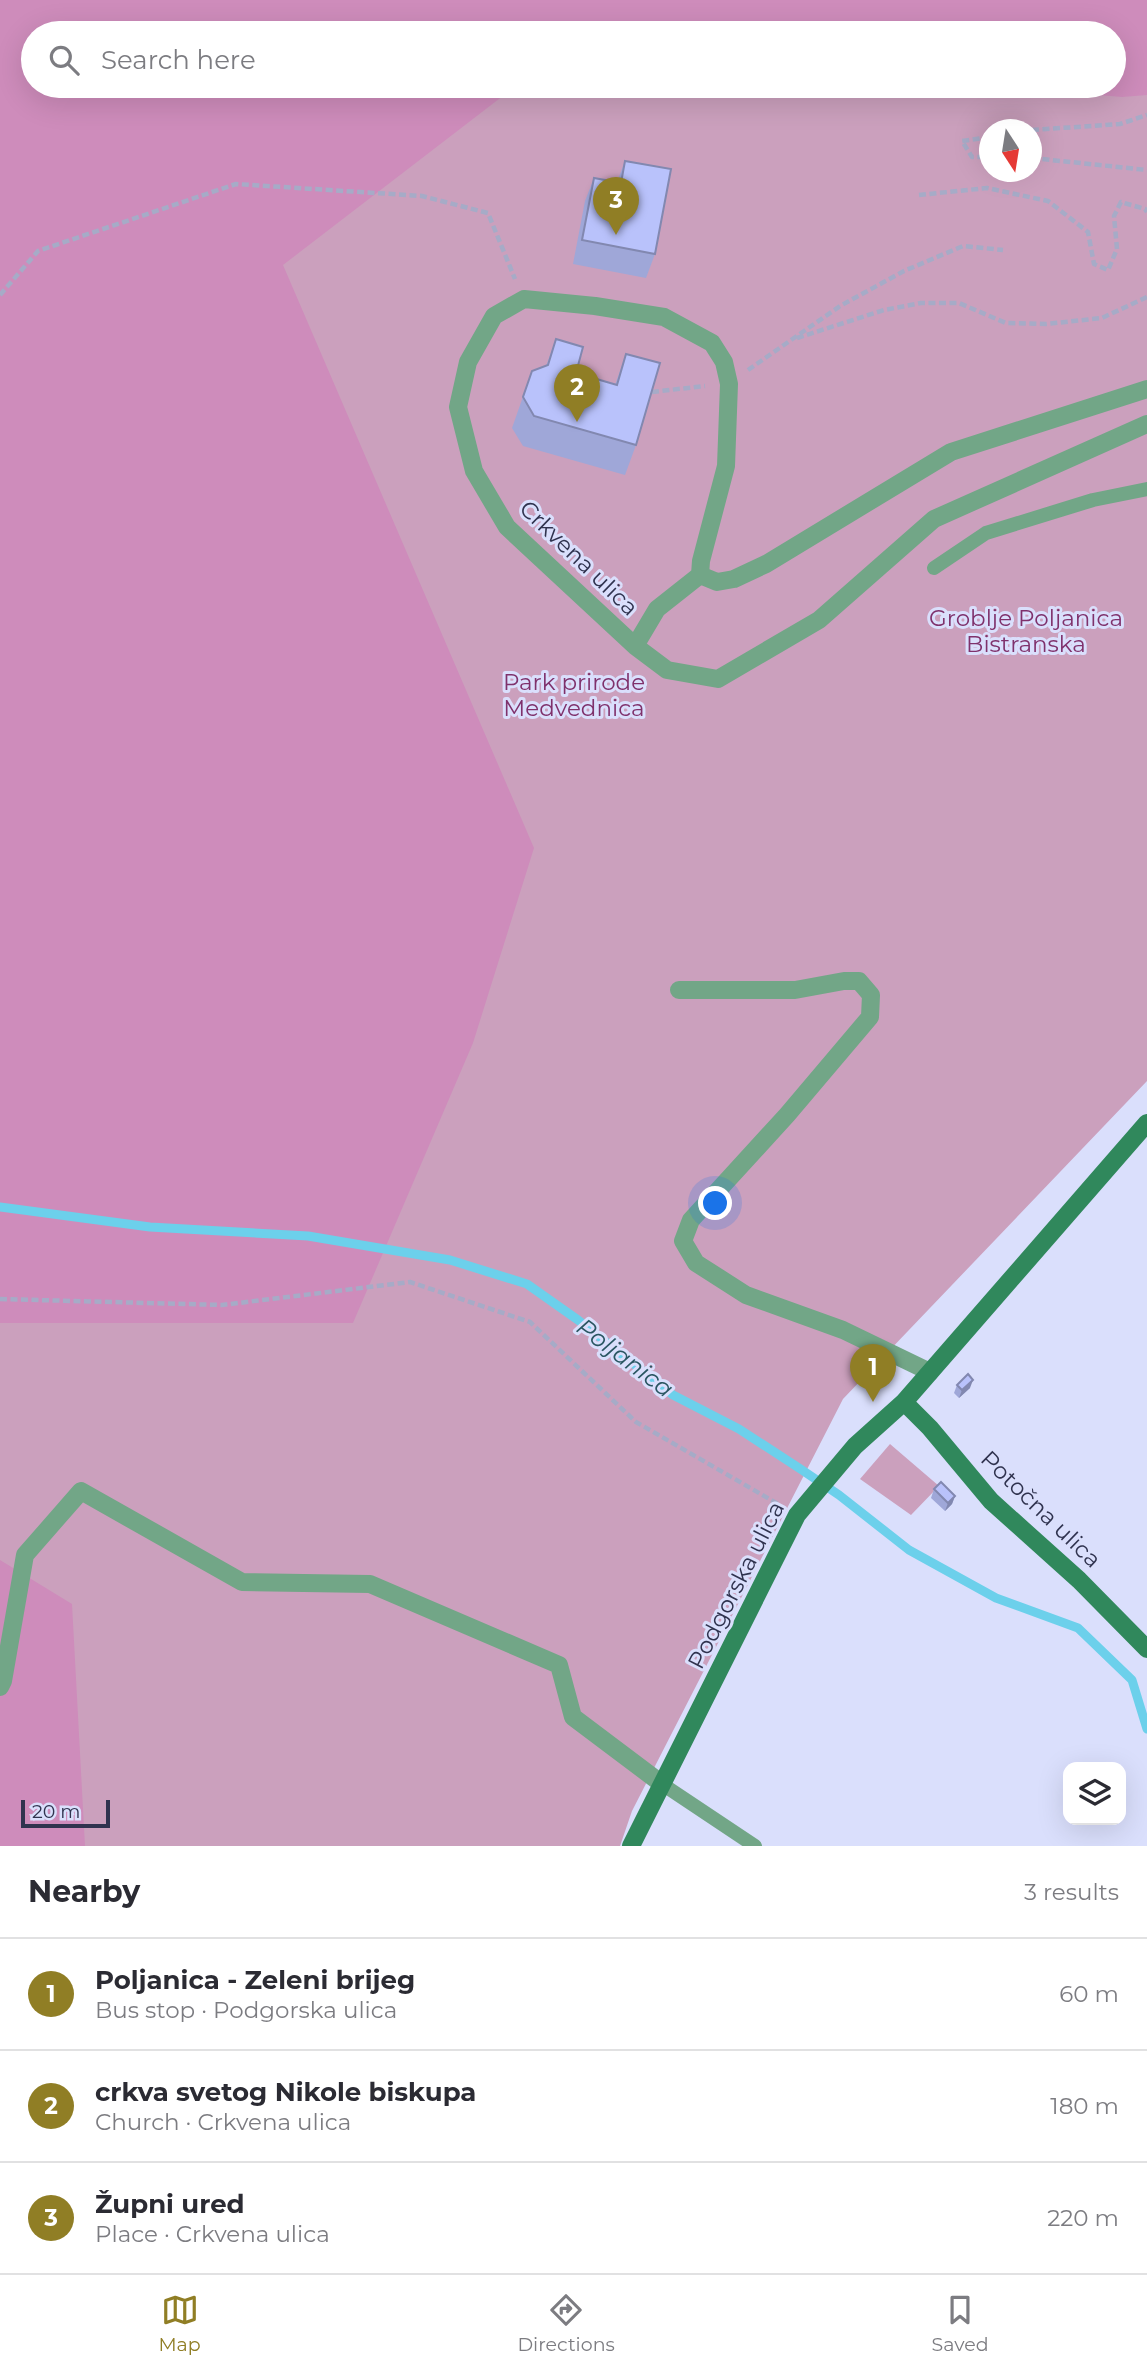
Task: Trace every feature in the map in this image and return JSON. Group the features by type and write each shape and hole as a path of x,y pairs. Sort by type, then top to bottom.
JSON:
{"main road":[{"name":"Podgorska ulica","path":"631,1846 797,1515 855,1446 904,1402 1147,1123"},
{"name":"Potočna ulica","path":"904,1402 930,1428 991,1501 1079,1580 1147,1649"}],"street":[{"path":"524,299 595,306 664,317 712,343 724,362 729,384 726,466 701,561 700,575 717,582 734,579 766,564 951,452 1147,389"},
{"name":"Crkvena ulica","path":"524,299 494,316 468,362 458,407 474,471 507,527 635,646 667,670 718,679 819,620 934,519 1147,424"},
{"name":"Crkvena ulica","path":"635,646 657,609 700,575"},
{"path":"678,989 795,990 859,981 871,995 870,1017 691,1220 683,1241 696,1263 746,1296 843,1330 930,1372"},
{"path":"0,1687 26,1555 81,1491 242,1582 370,1584 559,1665 573,1717 662,1784"}],"lane":[{"path":"934,568 986,533 1093,500 1147,489"},
{"path":"662,1784 755,1846"}],"path":[{"path":"1042,129 1120,124 1147,115"},
{"path":"979,138 962,141 972,158 979,158"},
{"path":"1042,159 1147,170"},
{"path":"0,295 38,251 236,184 422,196 488,213 524,299"},
{"path":"919,195 987,188 1048,201 1088,232 1094,264 1108,270 1117,249 1114,216 1121,202 1147,212"},
{"path":"652,392 729,384 840,306 904,271 963,246 1003,250"},
{"path":"793,340 884,310 922,303 959,303 1006,323 1046,324 1102,318 1147,298"},
{"path":"0,1299 222,1306 410,1282 530,1322 636,1422 797,1515"}],"green space":[{"name":"Park prirode Medvednica","path":"0,0 1147,0 1147,1081 843,1399 632,1811 620,1846 0,1846"},
{"path":"890,1444 939,1486 911,1515 860,1479"}],"shaded area":[{"path":"0,0 1147,0 1147,95 1126,97 1126,21 21,21 21,98 500,98 283,265 534,848 473,1043 353,1323 0,1323"},
{"path":"0,1560 72,1604 85,1846 0,1846"}],"building":[{"path":"625,161 671,169 655,254 582,240 594,178 621,183"},
{"path":"556,339 583,347 576,373 617,385 626,354 660,363 636,445 534,416 523,397 532,371 548,365"},
{"path":"968,1374 973,1380 962,1390 957,1385"},
{"path":"941,1482 955,1496 948,1503 934,1489"}],"waterway":[{"name":"Poljanica","path":"0,1207 150,1227 308,1236 450,1260 527,1284 578,1320 673,1395 739,1429 802,1470 839,1495 909,1550 996,1598 1078,1628 1132,1680 1147,1729"}],"place":[{"name":"Župni ured","path":"616,235"},
{"name":"crkva svetog Nikole biskupa","path":"577,422"},
{"name":"Poljanica - Zeleni brijeg","path":"873,1402"}],"park label":[{"name":"Groblje Poljanica Bistranska","path":"1026,631"}]}
